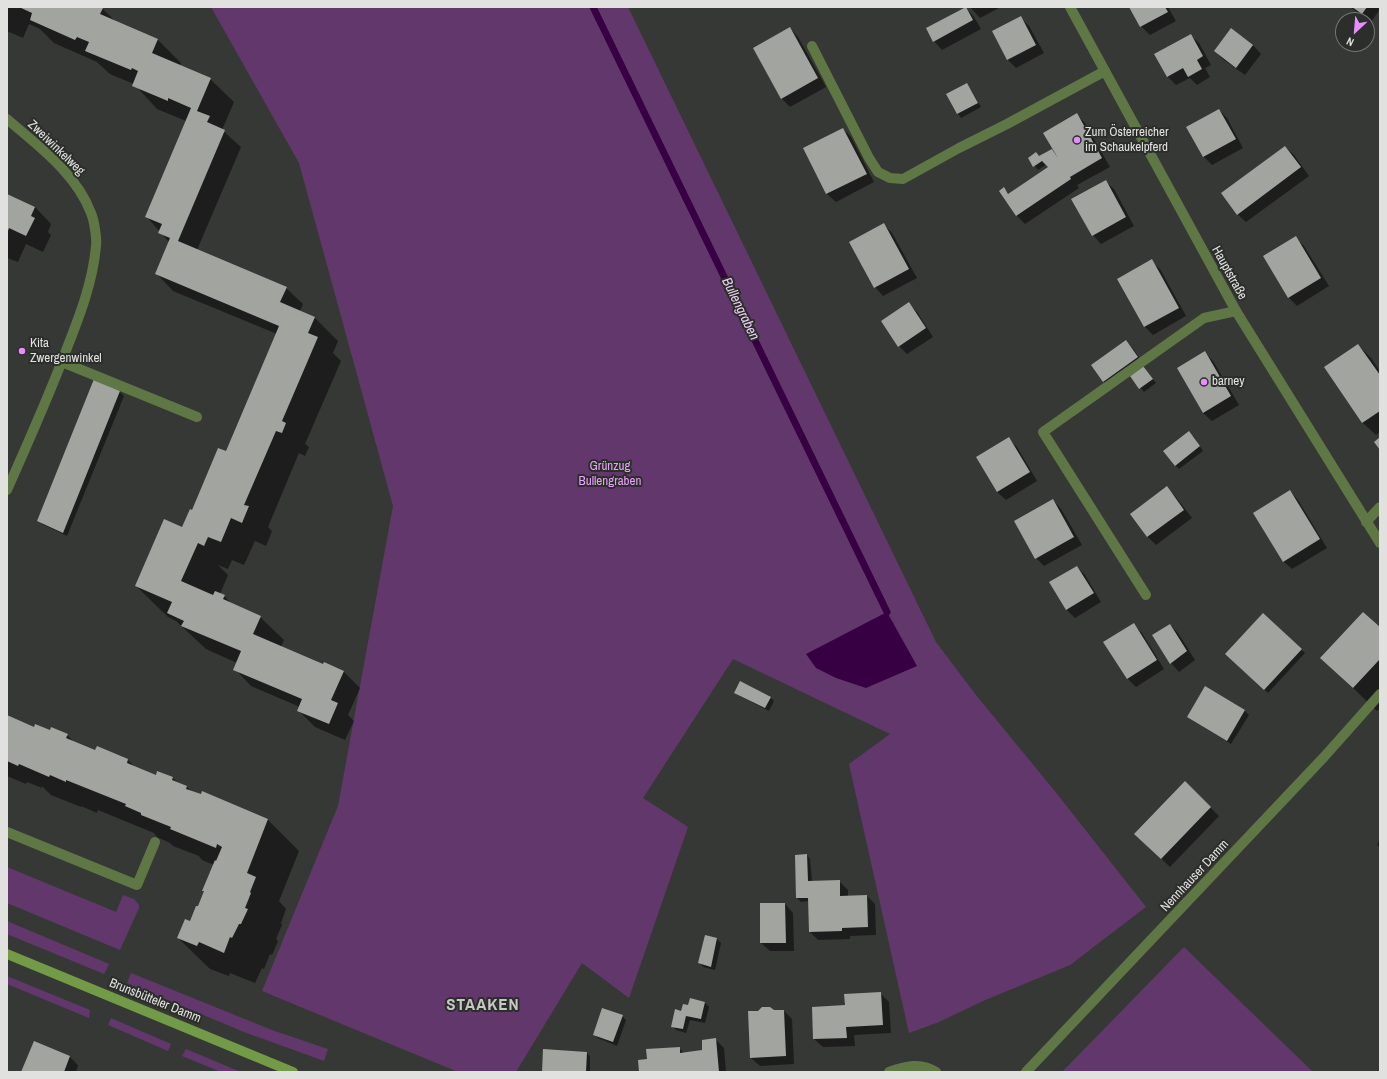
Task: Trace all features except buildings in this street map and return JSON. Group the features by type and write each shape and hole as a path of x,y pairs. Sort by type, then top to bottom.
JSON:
{"main road":[{"name":"Brunsbütteler Damm","path":"7,954 293,1072"}],"street":[{"name":"Hauptstraße","path":"1070,7 1236,311 1380,543"},
{"path":"812,46 869,158 878,172 890,178 904,179 1104,71"},
{"name":"Zweiwinkelweg","path":"7,119 56,162 79,189 92,214 96,244 91,278 80,314 62,362 7,489"},
{"path":"1146,595 1044,432 1204,318 1236,311"},
{"path":"62,362 197,417"},
{"path":"1366,522 1380,507"},
{"name":"Nennhauser Damm","path":"1026,1072 1303,780 1380,694"},
{"path":"7,832 137,885 155,842"},
{"path":"889,1072 912,1066 928,1067 936,1072"}],"green space":[{"name":"Grünzug Bullengraben","path":"211,7 628,7 936,642 976,695 1058,795 1146,907 1070,965 983,1001 939,1022 909,1033 849,764 890,734 733,659 643,798 688,827 629,998 582,963 516,1072 458,1072 262,991 338,806 393,506 299,163"},
{"path":"7,867 116,912 123,895 134,899 139,905 139,908 120,950 7,903"},
{"path":"7,921 109,964 104,974 7,934"},
{"path":"1184,947 1313,1072 1062,1072"},
{"path":"131,973 272,1030 328,1049 324,1061 244,1032 127,983"},
{"path":"7,976 90,1010 89,1018 7,984"},
{"path":"111,1018 171,1044 168,1051 108,1025"},
{"path":"186,1049 241,1072 221,1072 182,1056"}],"shaded area":[{"path":"887,612 917,666 866,688 836,678 816,668 806,654"}],"waterway":[{"name":"Bullengraben","path":"593,7 887,612"}],"place":[{"name":"Zum Österreicher im Schaukelpferd","path":"1077,140"},
{"name":"Kita Zwergenwinkel","path":"22,351"},
{"name":"barney","path":"1204,382"}],"district":[{"name":"STAAKEN","path":"483,1005"}]}
